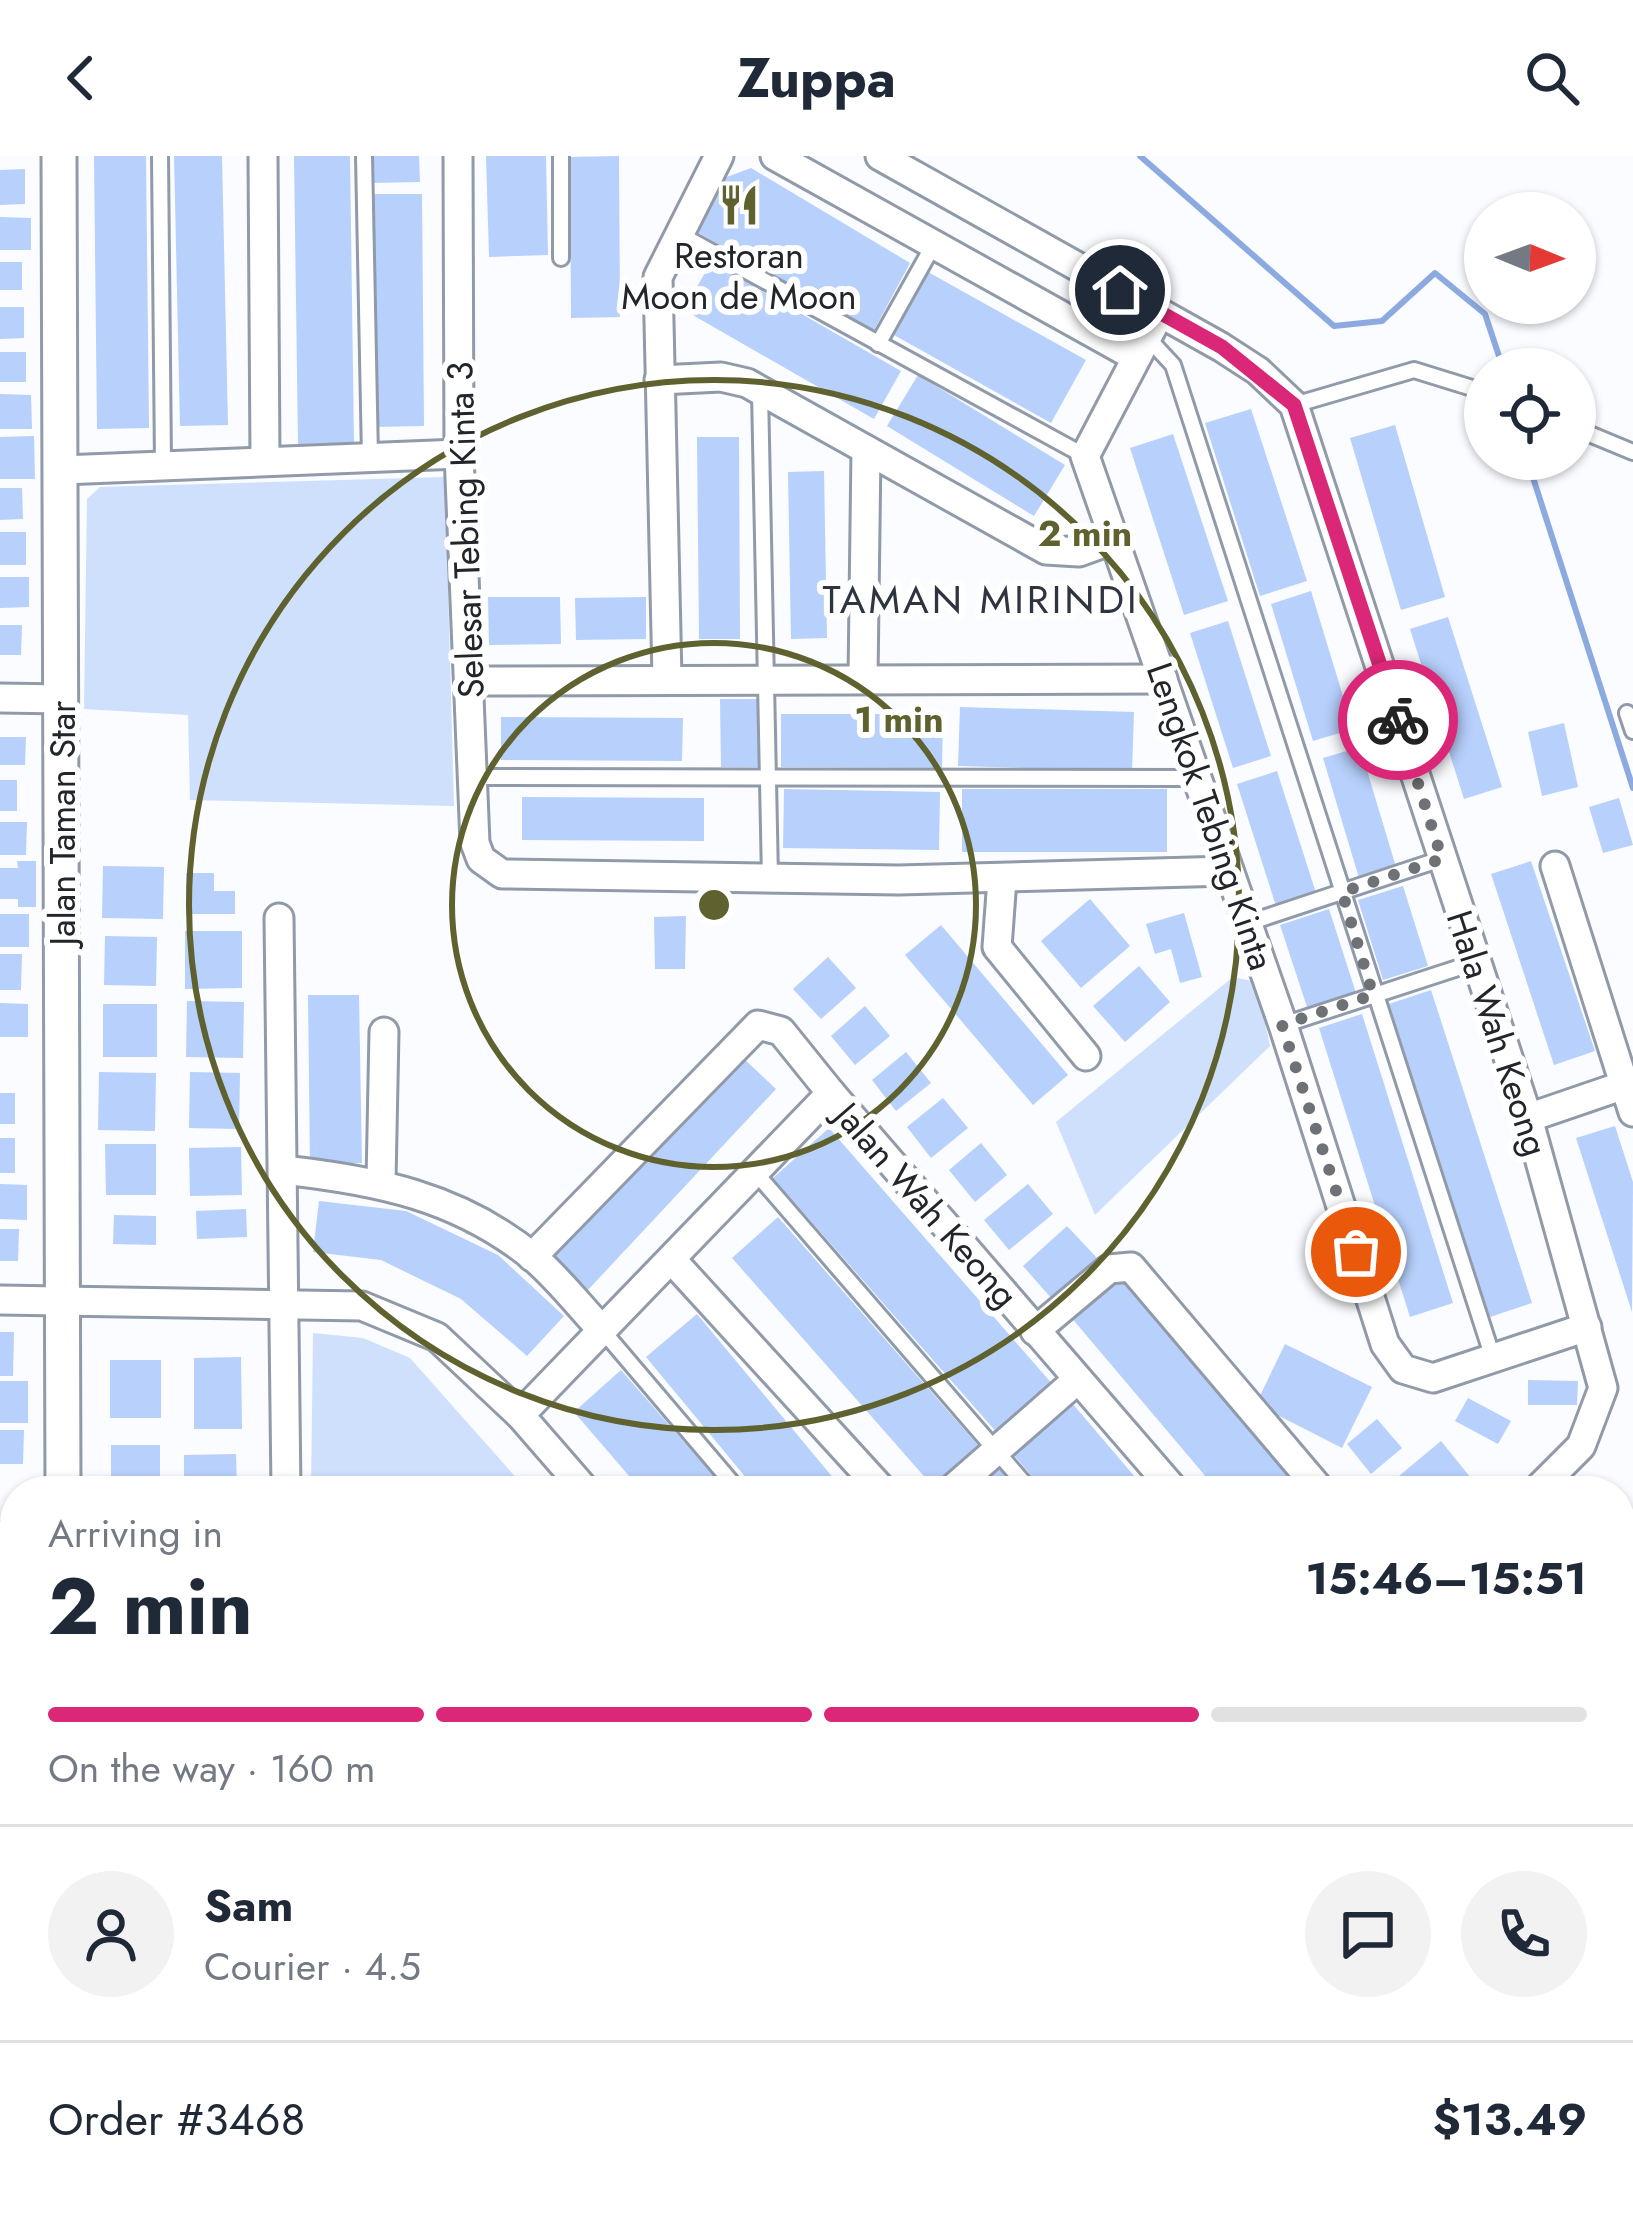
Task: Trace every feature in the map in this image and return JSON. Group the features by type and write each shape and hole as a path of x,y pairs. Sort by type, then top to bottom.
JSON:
{"street":[{"name":"Jalan Taman Star","path":"58,156 63,1476"},
{"path":"263,156 266,460"},
{"name":"Selesar Tebing Kinta 3","path":"458,156 459,454 481,859 502,874 770,878"},
{"path":"667,679 659,273 719,156"},
{"path":"775,156 935,244 1147,335 1258,371 1294,405"},
{"path":"880,156 1147,335"},
{"path":"1085,455 1147,335"},
{"path":"659,380 735,378 1046,550 1078,552 1115,539"},
{"name":"Hala Wah Keong","path":"1294,405 1528,1118 1603,1388"},
{"path":"862,679 866,449"},
{"path":"62,470 459,454"},
{"name":"Lengkok Tebing Kinta","path":"1085,455 1248,923 1392,1358 1403,1369 1433,1378 1587,1327"},
{"path":"471,682 1163,679"},
{"path":"0,698 63,699"},
{"path":"1528,1118 1630,1093 1555,866"},
{"path":"770,878 1002,879 1229,871"},
{"path":"1002,879 997,947 1086,1056"},
{"path":"279,918 286,1476"},
{"path":"532,1257 758,1025 781,1030 831,1093"},
{"path":"381,1181 384,1032"},
{"name":"Jalan Wah Keong","path":"520,1414 831,1093 1162,1476"},
{"path":"283,1170 381,1181 444,1204 532,1257 603,1331"},
{"path":"672,1260 870,1476"},
{"path":"1035,1331 1109,1269 1131,1267 1309,1476"},
{"path":"0,1300 362,1306 437,1337 520,1414 573,1476"},
{"path":"967,1476 1078,1380"},
{"path":"1552,1476 1582,1445 1603,1388 1633,1381"}],"lane":[{"path":"160,156 164,463"},
{"path":"364,156 370,457"},
{"path":"561,156 561,258"},
{"path":"676,232 1085,455"},
{"path":"878,344 935,244"},
{"path":"1147,335 1172,365 1493,1358"},
{"path":"1294,405 1414,370 1464,385"},
{"path":"760,392 770,878"},
{"path":"1596,437 1633,452"},
{"path":"1627,712 1633,730"},
{"path":"474,777 1196,778"},
{"path":"1248,923 1442,859"},
{"path":"1282,1025 1476,962"},
{"path":"754,1172 1018,1476"},
{"path":"603,1331 726,1476"}],"shaded area":[{"path":"445,477 454,806 190,800 188,715 84,709 87,499 100,487"},
{"path":"1233,977 1256,982 1270,1046 1095,1215 1056,1122"},
{"path":"313,1333 363,1338 410,1358 515,1476 311,1476"}],"building":[{"path":"94,156 146,156 149,428 97,429"},
{"path":"174,156 222,156 228,425 180,426"},
{"path":"294,156 350,156 354,443 298,444"},
{"path":"371,156 419,156 420,182 372,183"},
{"path":"486,156 546,156 548,255 489,257"},
{"path":"619,156 620,317 571,318 570,157"},
{"path":"751,168 910,263 873,332 697,232 724,178"},
{"path":"25,169 25,204 0,205 0,170"},
{"path":"372,194 422,194 424,426 374,427"},
{"path":"0,217 31,218 31,250 0,250"},
{"path":"0,262 22,262 22,290 0,290"},
{"path":"711,262 901,371 874,419 684,310"},
{"path":"928,272 1086,360 1051,423 894,335"},
{"path":"0,307 24,307 24,338 0,339"},
{"path":"0,352 26,352 26,382 0,382"},
{"path":"918,375 1065,465 1034,516 887,426"},
{"path":"0,394 31,395 32,429 0,429"},
{"path":"1251,409 1307,581 1260,596 1205,423"},
{"path":"1395,425 1445,597 1401,610 1350,438"},
{"path":"1173,434 1228,601 1184,615 1130,448"},
{"path":"34,436 35,479 0,479 0,437"},
{"path":"697,437 739,437 740,639 699,639"},
{"path":"824,471 827,638 791,639 788,472"},
{"path":"0,488 22,488 23,519 0,520"},
{"path":"0,532 26,532 26,565 0,565"},
{"path":"0,577 29,577 29,607 0,608"},
{"path":"1311,591 1353,729 1313,741 1271,604"},
{"path":"488,597 560,597 561,644 489,645"},
{"path":"646,597 646,639 576,640 575,598"},
{"path":"1448,617 1502,787 1464,799 1410,629"},
{"path":"1228,621 1271,756 1233,768 1190,633"},
{"path":"0,625 22,625 21,655 0,655"},
{"path":"720,699 761,699 762,767 721,767"},
{"path":"960,707 1134,712 1132,771 958,766"},
{"path":"781,714 943,714 942,768 781,767"},
{"path":"501,717 683,718 682,761 501,760"},
{"path":"1564,723 1578,787 1542,796 1528,732"},
{"path":"0,737 26,737 25,765 0,765"},
{"path":"1360,747 1396,867 1359,878 1323,758"},
{"path":"1277,771 1316,893 1276,906 1237,784"},
{"path":"0,780 17,780 17,811 0,811"},
{"path":"784,789 940,792 939,850 783,848"},
{"path":"962,789 1167,789 1167,852 962,852"},
{"path":"522,797 704,798 704,841 522,840"},
{"path":"1619,798 1633,845 1603,853 1589,807"},
{"path":"0,822 27,822 26,855 0,855"},
{"path":"17,861 36,861 36,907 18,907 18,899 0,899 0,868 18,868"},
{"path":"1531,861 1595,1051 1554,1065 1491,874"},
{"path":"103,866 164,867 163,919 102,918"},
{"path":"186,873 214,873 214,891 235,891 235,914 186,914"},
{"path":"1403,886 1428,966 1383,980 1358,900"},
{"path":"1090,899 1130,946 1081,988 1041,941"},
{"path":"1329,909 1356,993 1308,1010 1280,925"},
{"path":"1184,913 1202,977 1180,983 1171,949 1155,954 1146,924"},
{"path":"0,914 29,914 29,947 0,947"},
{"path":"686,916 685,969 655,969 654,917"},
{"path":"941,925 1068,1075 1033,1105 905,955"},
{"path":"185,931 242,931 242,988 185,989"},
{"path":"105,936 157,937 156,986 104,985"},
{"path":"0,954 22,954 21,990 0,990"},
{"path":"828,957 856,988 821,1019 793,989"},
{"path":"1139,966 1170,1002 1125,1042 1093,1006"},
{"path":"1431,990 1532,1303 1490,1317 1389,1004"},
{"path":"308,995 359,995 362,1163 310,1164"},
{"path":"187,1001 244,1002 243,1058 186,1057"},
{"path":"0,1003 28,1004 28,1037 0,1037"},
{"path":"103,1004 157,1004 157,1057 103,1057"},
{"path":"865,1006 890,1036 855,1065 831,1036"},
{"path":"1362,1014 1453,1303 1410,1317 1319,1028"},
{"path":"906,1052 931,1083 896,1111 872,1080"},
{"path":"740,1055 776,1089 586,1292 549,1257"},
{"path":"99,1072 156,1073 155,1131 98,1130"},
{"path":"190,1072 240,1073 239,1129 189,1128"},
{"path":"0,1093 15,1093 15,1124 0,1124"},
{"path":"943,1098 968,1128 931,1158 907,1127"},
{"path":"1615,1126 1633,1182 1632,1312 1576,1138"},
{"path":"829,1128 1054,1386 999,1435 773,1178"},
{"path":"0,1138 15,1138 15,1173 0,1173"},
{"path":"981,1143 1007,1175 975,1202 949,1170"},
{"path":"105,1144 156,1144 156,1195 106,1195"},
{"path":"241,1147 242,1195 190,1196 189,1148"},
{"path":"0,1184 27,1185 27,1220 0,1219"},
{"path":"1028,1184 1053,1214 1009,1250 984,1220"},
{"path":"319,1201 406,1211 498,1255 564,1316 527,1356 461,1299 381,1260 313,1252"},
{"path":"246,1209 247,1237 197,1239 196,1211"},
{"path":"114,1215 156,1216 156,1245 113,1244"},
{"path":"778,1217 983,1451 954,1476 924,1476 732,1258"},
{"path":"1067,1226 1097,1258 1052,1299 1023,1266"},
{"path":"0,1229 19,1229 18,1261 0,1261"},
{"path":"1120,1273 1290,1476 1205,1476 1070,1316"},
{"path":"697,1314 832,1476 745,1476 646,1357"},
{"path":"0,1332 14,1332 13,1376 0,1376"},
{"path":"1285,1344 1372,1387 1342,1448 1256,1404"},
{"path":"241,1357 242,1429 194,1429 194,1358"},
{"path":"110,1360 161,1360 161,1418 110,1418"},
{"path":"621,1370 714,1476 629,1476 574,1412"},
{"path":"1528,1380 1578,1381 1577,1405 1528,1405"},
{"path":"0,1381 28,1381 28,1423 0,1423"},
{"path":"1468,1398 1511,1421 1498,1444 1455,1421"},
{"path":"1072,1403 1134,1476 1031,1476 1013,1454"},
{"path":"1377,1419 1402,1448 1371,1474 1347,1444"},
{"path":"0,1430 24,1430 23,1464 0,1464"},
{"path":"1441,1441 1469,1476 1399,1476"},
{"path":"111,1445 160,1445 160,1476 111,1476"},
{"path":"236,1454 237,1476 184,1476 184,1455"},
{"path":"998,1466 1006,1476 986,1476"}],"waterway":[{"path":"1140,156 1334,326 1382,321 1435,273 1485,314 1496,348"},
{"path":"1534,480 1633,788"}],"way so far":[{"path":"1356,1252 1282,1025 1373,995 1342,892 1442,859 1398,720"}],"place":[{"name":"Restoran Moon de Moon","path":"739,205"}],"district":[{"name":"TAMAN MIRINDI","path":"981,599"}],"route":[{"path":"1120,290 1222,347 1258,371 1294,405 1398,720"}]}
